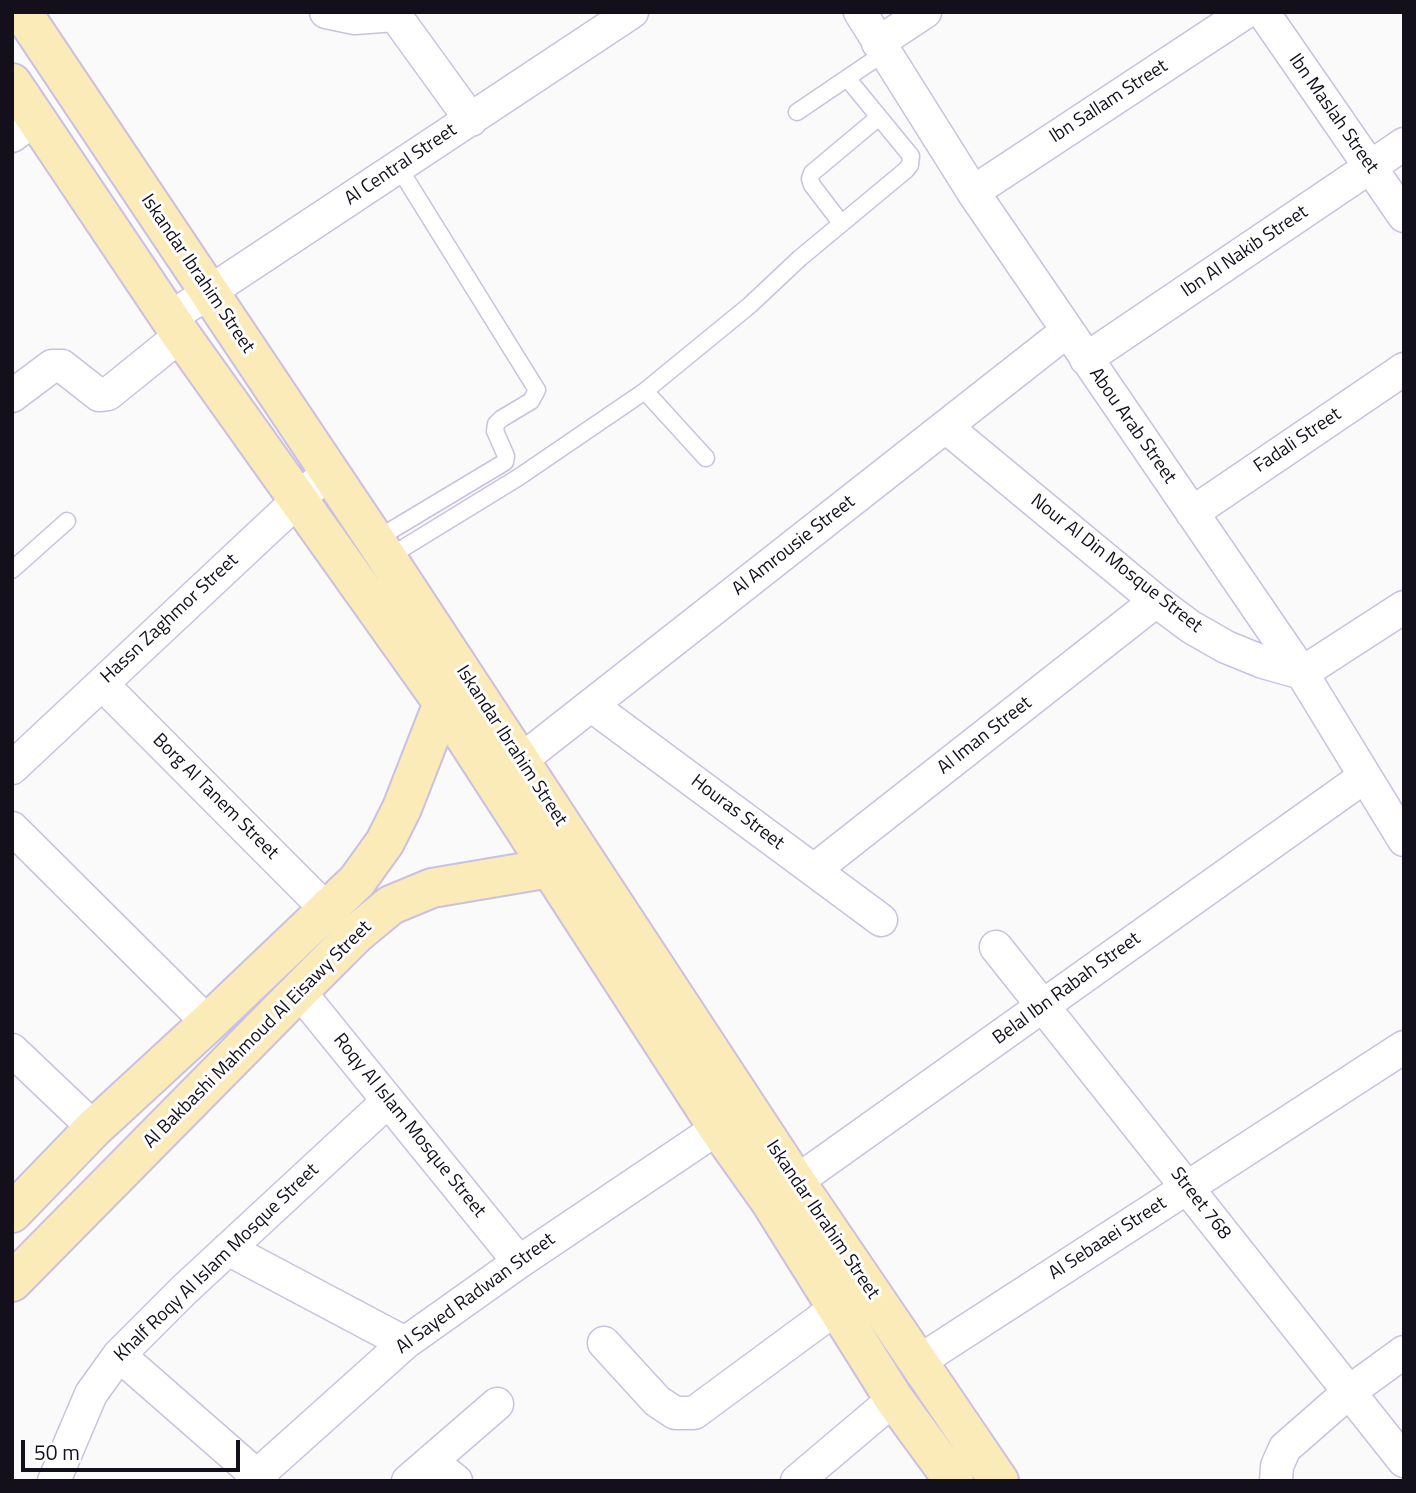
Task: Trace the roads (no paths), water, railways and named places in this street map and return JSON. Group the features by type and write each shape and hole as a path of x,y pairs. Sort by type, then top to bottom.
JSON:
{"street":[{"name":"Iskandar Ibrahim Street","path":"22,12 520,761 783,1192 835,1309 894,1399 954,1481"},
{"path":"326,12 355,18 396,14 471,120"},
{"name":"Al Central Street","path":"12,396 52,366 62,366 99,395 108,394 209,292 632,12"},
{"name":"Abou Arab Street","path":"860,12 973,192 1302,673 1364,777 1400,826"},
{"path":"881,48 925,12"},
{"name":"Ibn Sallam Street","path":"973,192 1246,12"},
{"name":"Ibn Maslah Street","path":"1263,12 1404,216"},
{"name":"Iskandar Ibrahim Street","path":"12,83 24,127 176,326 443,703 718,1128 783,1192 918,1362 999,1481"},
{"name":"Ibn Al Nakib Street","path":"1086,359 1404,144"},
{"name":"Al Amrousie Street","path":"520,761 1067,331"},
{"name":"Fadali Street","path":"1192,513 1404,369"},
{"name":"Nour Al Din Mosque Street","path":"946,427 1191,627 1226,647 1263,662 1302,673"},
{"name":"Hassn Zaghmor Street","path":"12,768 329,471"},
{"name":"Al Iman Street","path":"814,870 1156,601"},
{"path":"1302,673 1404,607"},
{"name":"Borg Al Tanem Street","path":"102,684 327,910"},
{"name":"Al Bakbashi Mahmoud Al Eisawy Street","path":"12,1213 94,1128 357,881 385,842 402,808 443,703"},
{"name":"Houras Street","path":"592,705 881,920"},
{"name":"Belal Ibn Rabah Street","path":"783,1192 1364,777"},
{"path":"12,828 208,1023"},
{"name":"Al Bakbashi Mahmoud Al Eisawy Street","path":"12,1282 357,933 391,905 432,888 550,868"},
{"name":"Street 768","path":"996,947 1404,1461"},
{"name":"Roqy Al Islam Mosque Street","path":"299,991 519,1262"},
{"name":"Al Sebaaei Street","path":"918,1362 1404,1047"},
{"path":"12,1050 94,1128"},
{"name":"Khalf Roqy Al Islam Mosque Street","path":"54,1481 91,1394 119,1355 228,1249 388,1101"},
{"name":"Al Sayed Radwan Street","path":"257,1479 405,1343 519,1262 718,1128"},
{"path":"228,1249 405,1343"},
{"path":"604,1343 657,1401 675,1413 694,1413 835,1309"},
{"path":"1276,1481 1285,1448 1349,1392 1404,1352"},
{"path":"119,1355 257,1479"},
{"path":"797,1481 894,1399"},
{"path":"420,1471 497,1404"},
{"path":"420,1471 456,1481"}],"lane":[{"path":"797,112 847,78 881,48"},
{"path":"381,549 519,477 645,391 750,305 841,223 906,170 911,163 911,156 847,78"},
{"path":"841,223 812,186 812,173 879,117"},
{"path":"381,549 505,462 506,456 496,439 496,424 531,401 537,390 399,167"},
{"path":"645,391 706,458"},
{"path":"12,570 68,521"}]}
